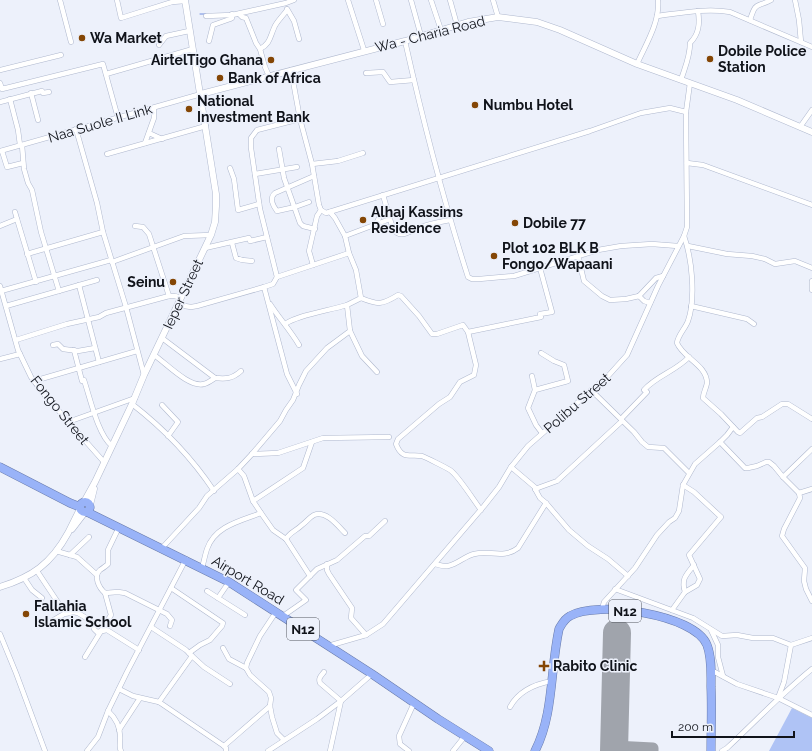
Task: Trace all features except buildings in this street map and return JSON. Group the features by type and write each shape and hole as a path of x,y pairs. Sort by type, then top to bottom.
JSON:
{"highway":[{"name":"N12","path":"0,466 64,500 85,507"},
{"name":"Airport Road","path":"85,507 109,523 186,559 229,582 489,751"},
{"name":"N12","path":"535,751 546,723 556,641 563,621 571,615 580,612 602,609 631,611 656,615 678,622 693,629 701,636 707,645 711,670 711,751"}],"street":[{"path":"60,0 71,42"},
{"path":"117,0 121,18 172,2 185,1"},
{"path":"206,16 239,14 285,1 294,0"},
{"path":"348,0 364,50"},
{"path":"376,0 383,24"},
{"path":"411,0 421,36"},
{"path":"430,0 441,30"},
{"path":"450,0 457,25"},
{"path":"493,0 498,17"},
{"path":"638,64 655,25 658,0"},
{"path":"750,20 757,4 771,0"},
{"name":"Ieper Street","path":"0,587 24,578 37,571 56,551 85,507 144,375 211,235 215,222 216,194 185,1"},
{"path":"285,1 287,10 294,21 299,39"},
{"path":"794,1 799,20 801,42"},
{"path":"260,49 270,41 274,27 287,10"},
{"path":"656,16 725,11 750,20 812,47"},
{"path":"681,80 690,52 690,43 696,37 699,27 698,12"},
{"path":"239,14 246,18 260,49 269,76"},
{"path":"209,41 213,25 232,18 232,15"},
{"name":"Wa - Charia Road","path":"200,94 364,50 405,41 468,22 498,17 537,22 560,30 638,64 737,100 812,132"},
{"path":"159,45 162,39 166,36 190,31"},
{"path":"405,41 438,178 468,277 472,279 514,276 578,256 621,246 652,244 678,246"},
{"path":"106,74 193,49"},
{"path":"0,70 61,55"},
{"path":"0,83 2,89 103,64 118,118"},
{"path":"291,70 300,119 312,164 321,210 317,216 310,251 313,265"},
{"path":"366,73 383,72 388,80 393,83 414,80"},
{"name":"Polibu Street","path":"328,646 366,635 383,624 481,510 511,467 528,446 609,375 627,356 650,303 684,236 687,227 686,112 690,83"},
{"path":"0,102 42,90 43,93 49,92"},
{"path":"31,93 38,120"},
{"name":"Naa Suole II Link","path":"1,151 200,94"},
{"path":"10,99 18,130 23,163 28,183 32,190 41,232 59,291"},
{"path":"145,143 154,118 154,108"},
{"path":"321,210 326,213 330,212 590,131 641,113 670,108 686,112"},
{"path":"800,127 812,110"},
{"path":"277,277 259,204 251,148 251,138 257,130 300,119"},
{"path":"107,154 206,126"},
{"path":"76,129 97,203 102,232 126,307 144,375"},
{"path":"149,133 162,138"},
{"path":"278,149 282,169 300,223 303,226 315,229"},
{"path":"1,151 7,167 23,163"},
{"path":"312,164 338,161 363,153"},
{"path":"687,164 703,165 812,205"},
{"path":"255,174 297,167"},
{"path":"230,168 234,179 238,210 259,204"},
{"path":"309,202 277,211 272,203 272,198 273,194 314,176"},
{"path":"383,195 385,206 396,233 404,234 436,222 450,220"},
{"path":"376,224 385,206"},
{"path":"15,212 36,282"},
{"path":"330,212 345,236 349,253 356,270 361,298"},
{"path":"0,226 17,219"},
{"path":"345,236 390,219"},
{"path":"135,226 142,227 149,234 169,296"},
{"path":"27,254 102,232"},
{"path":"1,291 112,261 184,236 211,235"},
{"path":"684,236 688,246 692,277 691,306 688,322 677,340 679,347 701,369 706,377 706,389 703,393 703,398 740,433 757,418 785,403 812,419"},
{"path":"205,248 249,238 250,242 267,237"},
{"path":"232,243 238,259 252,261"},
{"path":"688,246 727,254 752,256 765,259 775,264 795,261 812,268"},
{"path":"178,305 191,307 197,306 264,288 273,284 277,277 349,253"},
{"path":"578,256 584,281 602,296 610,300 626,299 638,296 656,278 663,276"},
{"path":"468,332 541,317 540,314 552,312 540,268"},
{"path":"6,306 97,280"},
{"path":"812,281 812,290"},
{"path":"79,285 99,362"},
{"name":"Fongo Street","path":"0,286 20,354 34,381 104,462"},
{"path":"264,288 287,374 297,394"},
{"path":"285,324 295,318 332,310 361,298 381,304 400,295 419,316 432,334 437,334 463,325 468,332 476,365 474,375 460,382 450,397 439,404 398,438 396,444 400,452 410,456 422,456 449,469 456,476 481,510"},
{"path":"16,340 87,319 99,318 106,313 169,296 181,298"},
{"path":"638,296 644,301 650,303"},
{"path":"268,300 299,345"},
{"path":"347,305 350,331 362,356 377,372"},
{"path":"691,306 747,319 754,324"},
{"path":"162,548 199,508 207,496 238,469 280,421 297,394 299,385 306,371 328,348 350,331"},
{"path":"162,338 215,378 224,379 234,377 240,371"},
{"path":"53,345 58,344 63,349 78,351 95,348"},
{"path":"74,350 82,381 84,380 104,438 112,446"},
{"path":"34,381 137,352"},
{"path":"535,390 568,381 564,365 541,353"},
{"path":"0,359 20,354"},
{"path":"154,355 186,380 194,384 204,384 215,378"},
{"path":"535,490 557,481 622,420 646,392 644,390 648,385 676,369 689,357"},
{"path":"532,376 535,390 528,408 536,425 542,433"},
{"path":"591,390 634,432 642,442 648,447 664,448 689,473"},
{"path":"68,422 94,412 133,401 201,472 214,491"},
{"path":"162,405 178,422 168,436"},
{"path":"602,609 604,602 635,568 657,535 669,522 675,518 679,511 684,485 695,464 720,442 733,427"},
{"path":"252,454 278,452 323,438 389,437"},
{"path":"253,501 303,468 312,442"},
{"path":"720,442 745,468 769,462 799,493 800,498 782,536 804,568 804,581 812,601"},
{"path":"783,477 812,449"},
{"path":"511,467 537,489 535,490 540,498 569,530 628,576"},
{"path":"238,469 244,476 253,501 261,513 273,530 286,539 310,576"},
{"path":"672,610 685,592 697,585 700,579 689,555 720,518 694,492 684,485"},
{"path":"799,493 812,489"},
{"path":"435,564 447,566 476,554 486,553 496,555 513,552 518,548 546,503"},
{"path":"202,568 208,547 218,532 227,525 261,513"},
{"path":"286,539 290,533 300,527 311,517 319,514 325,515 345,533"},
{"path":"246,668 260,636 279,614 306,600 296,590 317,569 337,560 365,536 369,536 385,521"},
{"path":"85,657 111,615 105,594 99,586 97,575 99,570 108,564 108,550 119,528"},
{"path":"70,555 89,537"},
{"path":"56,551 77,557 97,575"},
{"path":"87,751 98,737 119,688 186,559"},
{"path":"327,564 329,574 352,608 352,618 366,635"},
{"path":"685,592 683,584 684,577 694,565"},
{"path":"37,571 63,610 78,613 92,621 94,624 94,629 97,632 107,630 139,650"},
{"path":"24,578 32,590 42,598"},
{"path":"218,598 229,582"},
{"path":"159,702 191,654 200,645 210,640 223,623 171,588"},
{"path":"615,589 693,618 722,636 737,635 753,638 773,638 791,645 812,638"},
{"path":"207,591 245,615"},
{"path":"105,594 118,592 125,593 167,614 172,620 170,626"},
{"path":"52,621 64,614 72,612"},
{"path":"151,627 191,654 204,667 230,684"},
{"path":"711,630 718,645 718,657 723,676"},
{"path":"0,634 45,751"},
{"path":"778,698 784,682 791,645"},
{"path":"223,648 229,660 246,668 250,675 269,692 271,698 270,706 277,732 284,740"},
{"path":"722,751 727,748 792,684 812,669"},
{"path":"711,670 737,684 778,698 812,715"},
{"path":"324,672 320,676 320,683 341,701"},
{"path":"268,751 317,719 341,701 372,674"},
{"path":"510,707 514,700 524,692 542,683 552,681"},
{"path":"119,688 132,696 159,702 224,746 226,751"},
{"path":"119,730 140,698"},
{"path":"330,751 341,701"},
{"path":"409,751 400,744 399,736 414,703"},
{"path":"224,746 270,706"},
{"path":"108,711 116,719 119,730 119,748 121,751"},
{"path":"453,751 465,736"}],"shaded area":[{"path":"792,708 812,718 812,751 769,751"}],"waterway":[{"path":"200,14 206,14"}],"taxiway":[{"path":"614,746 653,748 653,751"}],"runway":[{"path":"614,751 617,633"}],"place":[{"name":"Wa Market","path":"82,38"},
{"name":"Dobile Police Station","path":"710,59"},
{"name":"AirtelTigo Ghana","path":"271,60"},
{"name":"Bank of Africa","path":"220,78"},
{"name":"Numbu Hotel","path":"475,105"},
{"name":"National Investment Bank","path":"189,109"},
{"name":"Alhaj Kassims Residence","path":"363,220"},
{"name":"Dobile 77","path":"515,223"},
{"name":"Plot 102 BLK B Fongo/Wapaani","path":"494,256"},
{"name":"Seinu","path":"173,282"},
{"name":"Fallahia Islamic School","path":"26,614"},
{"name":"Rabito Clinic","path":"544,666"}]}
